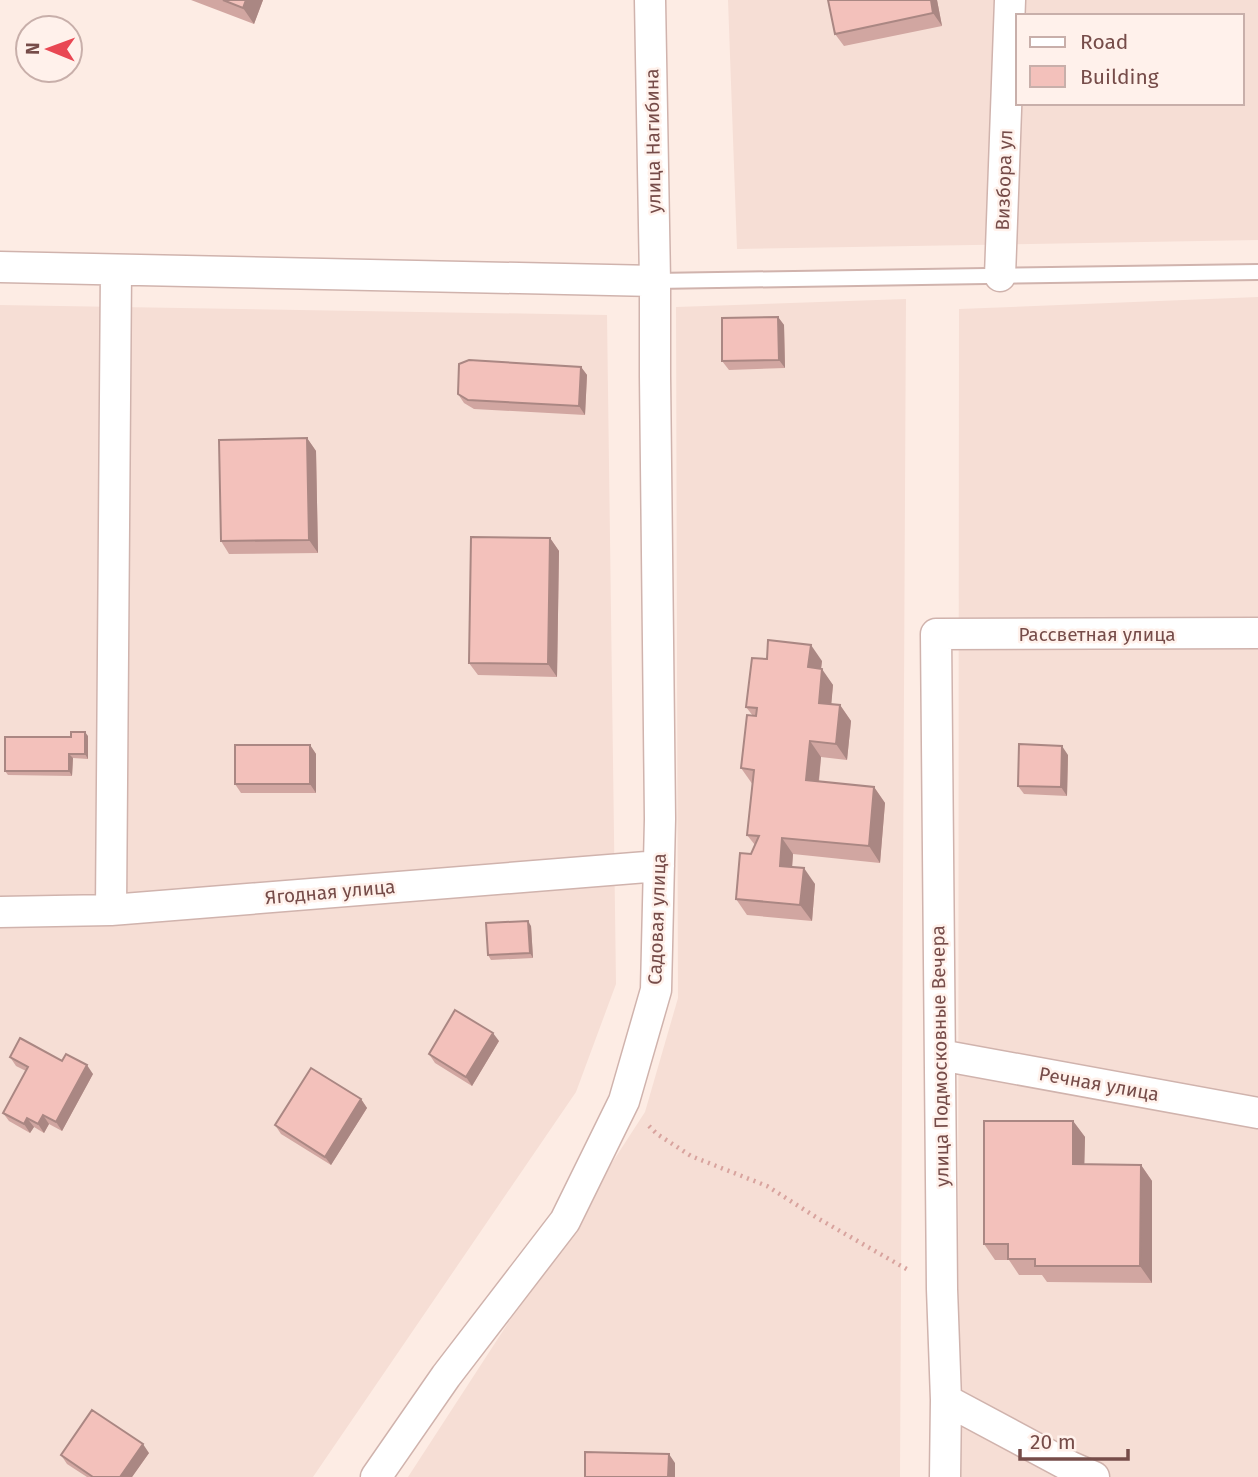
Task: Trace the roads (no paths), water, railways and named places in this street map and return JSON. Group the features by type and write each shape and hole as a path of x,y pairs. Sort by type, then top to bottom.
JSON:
{"street":[{"name":"улица Нагибина","path":"650,0 655,281"},
{"name":"Визбора ул","path":"1000,275 1010,0"},
{"path":"0,267 655,281"},
{"path":"111,910 116,270"},
{"name":"Садовая улица","path":"376,1477 446,1377 565,1221 624,1101 656,990 659,866 655,281"},
{"name":"Рассветная улица","path":"936,634 1258,633"},
{"name":"улица Подмосковные Вечера","path":"936,634 945,1477"},
{"name":"Ягодная улица","path":"0,912 111,910 659,866"},
{"name":"Речная улица","path":"940,1055 1258,1113"},
{"path":"946,1400 1094,1477"}],"lane":[{"path":"655,281 1258,272"}]}
